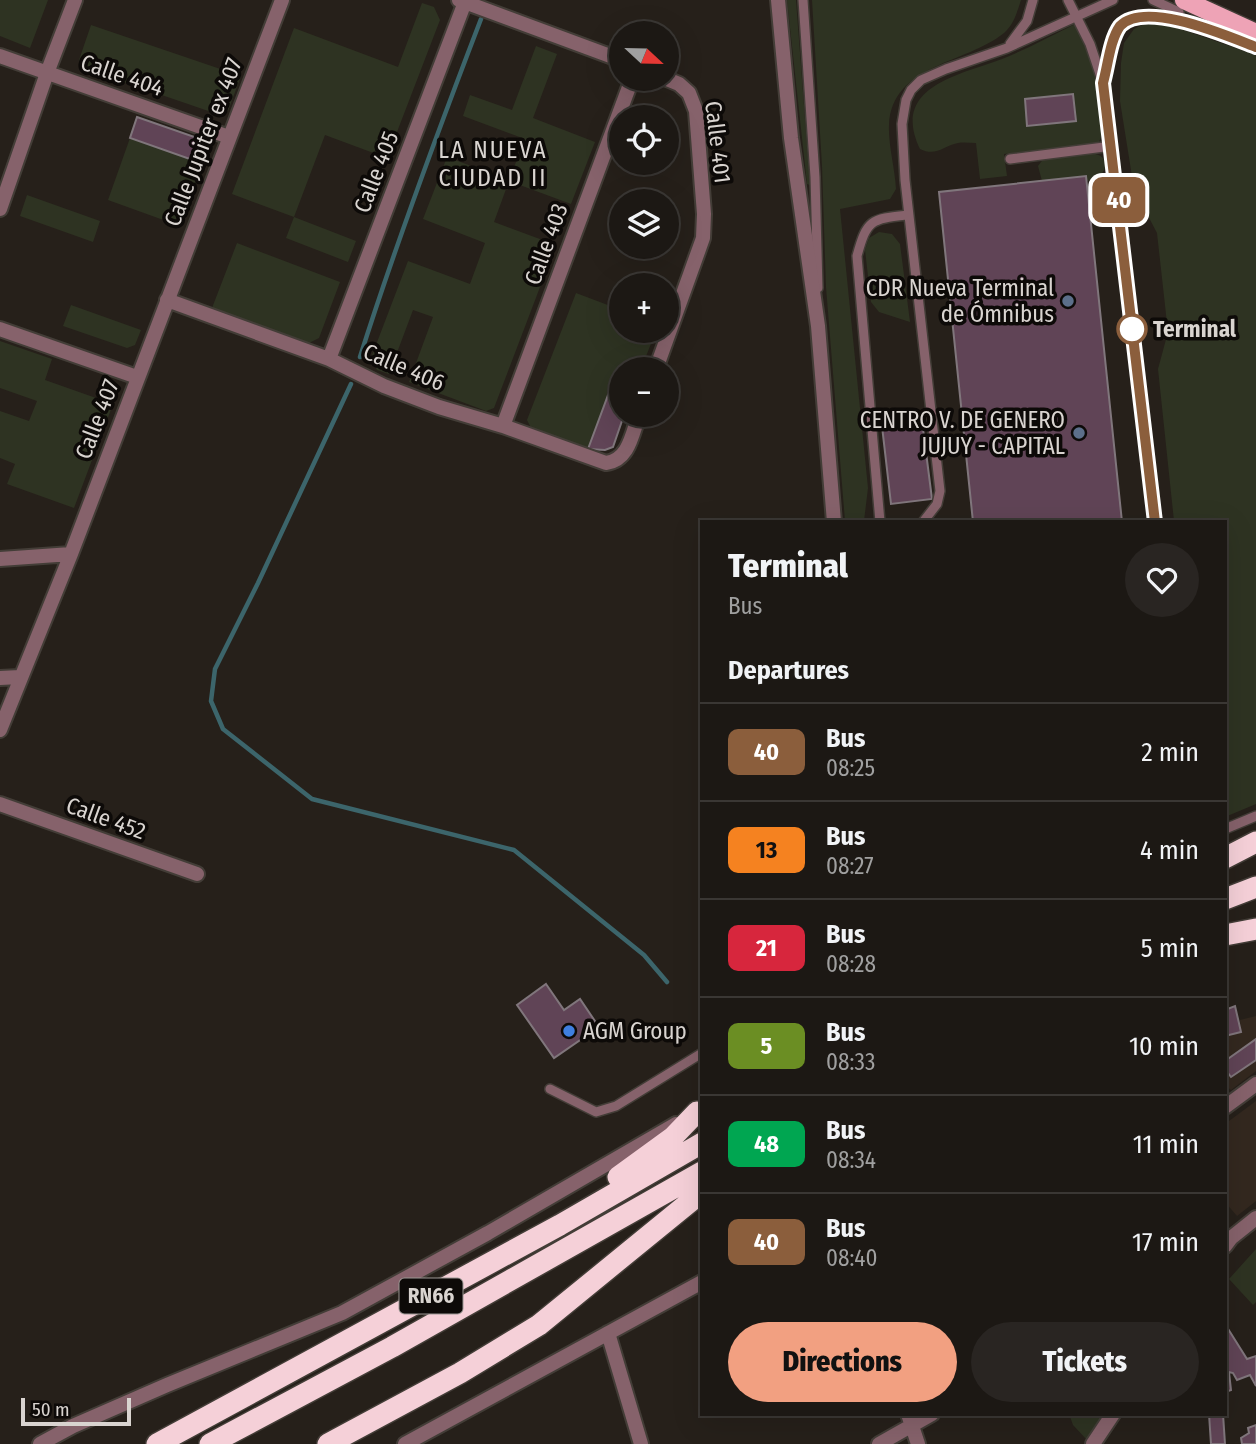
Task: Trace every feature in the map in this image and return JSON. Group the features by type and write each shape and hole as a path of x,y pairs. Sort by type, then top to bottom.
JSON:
{"highway":[{"path":"1227,857 1256,842"},
{"path":"1227,898 1256,887"},
{"path":"1227,935 1256,929"},
{"path":"560,1225 590,1197 673,1138 699,1110"},
{"name":"RN66","path":"157,1444 560,1225 700,1144"},
{"name":"RN66","path":"209,1444 392,1347 700,1173"},
{"path":"328,1444 460,1373 539,1325 700,1194"}],"main road":[{"path":"1184,0 1256,33"}],"street":[{"path":"0,209 75,0"},
{"name":"Calle Jupiter ex 407","path":"167,300 282,0"},
{"path":"778,0 790,138 818,326 834,520"},
{"path":"462,1 609,56"},
{"name":"Calle 405","path":"329,359 462,1"},
{"name":"Calle 404","path":"0,56 229,137"},
{"name":"Calle 401","path":"660,357 703,238 704,214 696,111 689,93 679,86"},
{"name":"Calle 403","path":"503,426 628,91"},
{"name":"Calle 406","path":"167,300 329,359 384,386 439,407 503,426 606,463 615,462 625,454 635,427"},
{"name":"Calle 407","path":"71,554 167,300"},
{"path":"0,329 137,377"},
{"path":"0,559 71,554 0,730"},
{"path":"0,678 20,677"},
{"name":"Calle 452","path":"0,804 197,874"},
{"path":"1227,1106 1256,1084"},
{"path":"40,1444 73,1426 167,1385 342,1313 488,1233 699,1110"},
{"path":"1227,1238 1256,1218"},
{"path":"405,1444 700,1283"},
{"path":"608,1333 641,1444"},
{"path":"1093,1444 1113,1416"},
{"path":"878,1444 910,1420 918,1444"}],"lane":[{"path":"803,0 816,190 818,326"},
{"path":"1007,48 1027,21 1033,0"},
{"path":"1068,0 1103,83 1155,520"},
{"path":"924,520 937,503 940,491 908,215 902,124 906,100 921,80 1007,48 1113,0"},
{"path":"1153,0 1224,35"},
{"path":"1103,83 1119,27 1128,18 1140,13 1170,14 1256,47"},
{"path":"1010,159 1112,146"},
{"path":"880,520 857,256 867,229 874,220 908,215"},
{"path":"1227,829 1256,816"},
{"path":"550,1089 596,1112 615,1106 700,1054"}],"shaded area":[{"path":"1256,1016 1256,1071 1231,1090 1227,1087 1227,1036 1241,1032 1240,1020"},
{"path":"1256,1101 1256,1201 1237,1216 1227,1204 1227,1123"}],"green space":[{"path":"0,0 48,0 30,48 0,36"},
{"path":"787,0 796,0 810,185 807,184"},
{"path":"812,0 1021,0 1013,22 1004,33 933,68 903,89 893,105 889,125 896,189 890,199 840,209 868,488 864,520 845,520 826,287"},
{"path":"422,3 434,7 440,20 387,158 325,135 294,217 232,194 294,28 398,67"},
{"path":"1160,22 1256,55 1256,804 1227,816 1227,520 1174,520 1158,369 1168,332 1157,233 1134,189 1120,101 1124,43 1134,29 1144,24"},
{"path":"1075,24 1092,65 1101,100 1103,116 1099,142 1004,154 1007,176 980,179 976,143 958,143 931,152 920,149 913,128 914,111 921,97 949,78 1011,55"},
{"path":"91,25 241,76 228,111 220,115 83,68 79,60"},
{"path":"536,46 557,54 533,118 595,142 571,204 509,181 494,222 556,245 494,408 486,411 409,382 433,317 413,310 389,374 377,370 371,358 408,261 470,284 485,243 423,219 447,157 509,180 525,139 463,116 470,95 512,110"},
{"path":"130,138 204,164 180,226 108,200"},
{"path":"1090,153 1103,158 1105,162 1104,171 1094,179 1087,181 1086,176 1042,181 1038,166 1044,158"},
{"path":"27,195 100,221 93,242 20,216"},
{"path":"294,217 356,241 348,262 286,238"},
{"path":"879,232 892,234 900,244 910,322 879,312 871,302 865,250 869,238"},
{"path":"237,243 340,282 319,338 307,344 212,308"},
{"path":"576,293 609,305 609,343 651,343 646,357 609,357 609,392 588,449 531,428 527,420"},
{"path":"71,305 141,330 135,345 127,348 63,326"},
{"path":"0,341 52,359 45,380 113,404 74,508 7,484 15,464 0,458 0,411 29,421 37,401 0,388"},
{"path":"1256,1249 1256,1302 1253,1305 1229,1279"},
{"path":"1070,1416 1104,1416 1087,1440 1073,1425"}],"building":[{"path":"1073,94 1076,121 1027,126 1025,99"},
{"path":"137,117 206,141 210,149 204,164 130,138"},
{"path":"1086,176 1122,520 973,520 939,192"},
{"path":"609,392 609,427 620,427 613,447 605,450 588,449"},
{"path":"922,421 932,499 891,504 882,426"},
{"path":"546,984 564,1010 580,999 599,1027 554,1058 517,1005"},
{"path":"1235,1006 1241,1032 1227,1036 1227,1009"},
{"path":"1256,1039 1256,1060 1231,1077 1227,1072 1227,1060"},
{"path":"1227,1327 1247,1359 1256,1356 1256,1386 1250,1375 1237,1380 1233,1373 1229,1372 1231,1390 1227,1391"},
{"path":"1209,1416 1223,1416 1225,1444 1211,1444"},
{"path":"1256,1425 1256,1444 1242,1444 1241,1438 1249,1433 1248,1428"}],"waterway":[{"path":"360,357 418,187 481,19"},
{"path":"351,384 215,669 211,701 223,729 312,799 514,850 644,955 667,982"}],"bus line":[{"name":"40","path":"1155,520 1103,83 1119,27 1128,18 1140,13 1170,14 1256,47"}],"place":[{"name":"CDR Nueva Terminal de Ómnibus","path":"1068,301"},
{"name":"Terminal","path":"1132,329"},
{"name":"CENTRO V. DE GENERO JUJUY - CAPITAL","path":"1079,433"},
{"name":"AGM Group","path":"569,1031"}],"district":[{"name":"LA NUEVA CIUDAD II","path":"493,164"}]}
